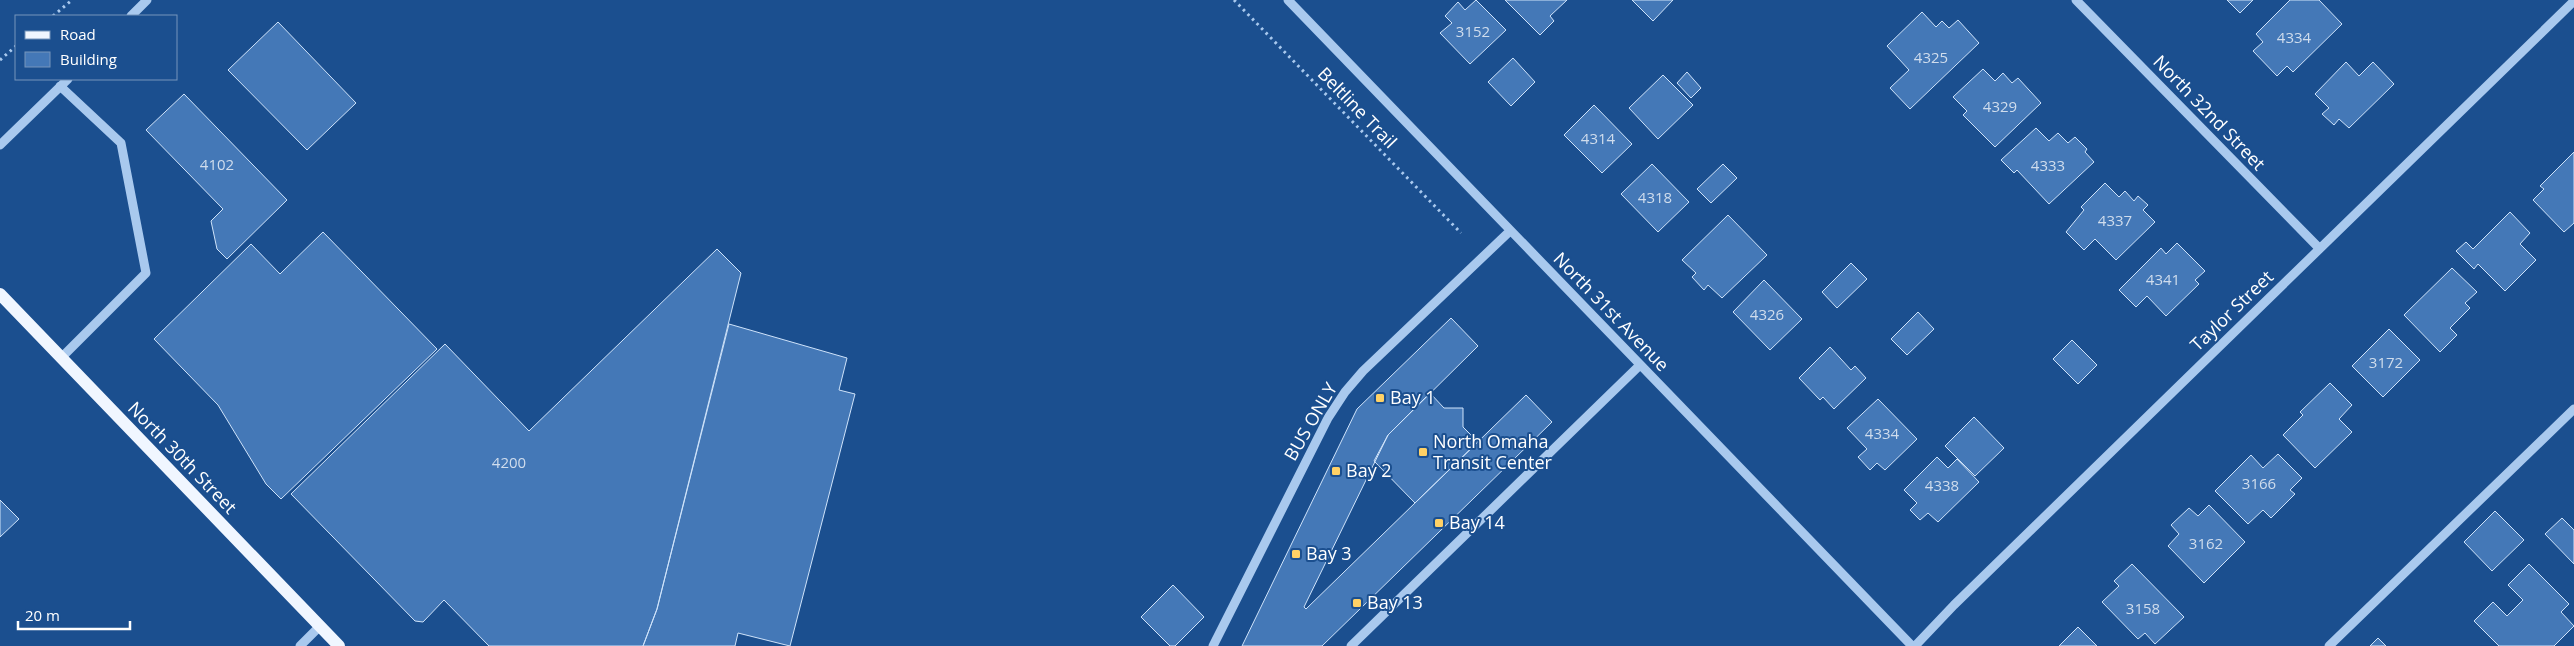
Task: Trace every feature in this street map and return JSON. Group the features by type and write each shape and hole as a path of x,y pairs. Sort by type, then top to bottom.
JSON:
{"main road":[{"name":"North 30th Street","path":"0,294 339,646"}],"street":[{"path":"132,15 147,0"},
{"name":"North 31st Avenue","path":"1288,0 1914,646"},
{"name":"North 32nd Street","path":"2076,0 2319,248"},
{"name":"Taylor Street","path":"1914,646 2319,248 2574,1"},
{"path":"0,145 67,80"},
{"path":"60,86 121,144 146,274 62,357"},
{"name":"BUS ONLY","path":"1213,646 1323,427 1345,392 1363,371 1510,231"},
{"path":"1350,646 1640,365"},
{"path":"2329,646 2574,409"},
{"path":"300,646 320,626"}],"path":[{"path":"53,15 72,0"},
{"name":"Beltline Trail","path":"1234,0 1461,233"},
{"path":"0,60 15,47"}],"building":[{"path":"1476,0 1506,30 1470,64 1440,33 1452,23 1445,16 1458,2 1465,10"},
{"path":"1505,0 1567,0 1550,16 1554,21 1540,35"},
{"path":"1632,0 1673,0 1653,21"},
{"path":"2227,0 2253,0 2240,13"},
{"path":"2290,0 2319,0 2342,24 2293,72 2287,66 2277,76 2253,51 2263,42 2256,34"},
{"path":"1922,12 1936,27 1942,21 1949,28 1958,20 1979,43 1910,109 1890,88 1909,70 1887,46"},
{"path":"278,22 356,103 307,150 228,70"},
{"path":"1513,58 1535,82 1511,106 1488,82"},
{"path":"2346,62 2359,76 2373,62 2394,84 2349,128 2339,119 2334,125 2322,114 2329,108 2315,94"},
{"path":"1983,69 1995,81 2003,73 2012,83 2018,78 2041,103 1995,147 1963,115 1967,111 1953,97"},
{"path":"1687,72 1701,88 1691,98 1677,83"},
{"path":"1663,75 1693,105 1658,139 1629,108"},
{"path":"184,94 287,200 227,259 217,249 211,221 223,209 146,130"},
{"path":"1594,105 1632,144 1602,173 1564,135"},
{"path":"2036,128 2049,141 2058,133 2068,143 2075,137 2087,149 2085,152 2094,162 2049,204 2017,170 2014,173 2001,160"},
{"path":"2574,152 2574,223 2564,232 2533,200 2544,189 2540,186"},
{"path":"1652,164 1689,202 1658,232 1621,194"},
{"path":"1723,164 1737,178 1711,203 1697,189"},
{"path":"2105,183 2119,197 2125,191 2134,201 2138,196 2148,205 2143,210 2155,222 2116,260 2095,239 2084,250 2066,232 2084,210 2081,207"},
{"path":"2510,212 2530,233 2520,244 2536,260 2505,291 2478,264 2474,269 2456,251 2466,242 2473,249"},
{"path":"1728,215 1767,255 1722,298 1708,285 1704,290 1692,277 1696,273 1682,260"},
{"path":"323,232 437,349 281,499 266,484 218,405 154,339 251,244 280,274"},
{"path":"2177,243 2205,271 2195,280 2199,284 2166,316 2147,296 2136,307 2119,290 2161,248 2166,254"},
{"path":"717,249 741,273 657,609 643,646 489,646 444,600 423,622 415,621 291,494 445,344 529,431"},
{"path":"1851,263 1867,279 1837,308 1822,292"},
{"path":"2452,268 2477,292 2465,303 2470,308 2450,328 2457,335 2440,352 2404,315"},
{"path":"1764,280 1802,319 1770,350 1733,312"},
{"path":"1918,312 1934,329 1907,355 1891,339"},
{"path":"1451,318 1478,346 1388,435 1304,607 1306,609 1526,395 1552,422 1322,646 1242,646 1357,409"},
{"path":"729,324 847,358 839,390 855,394 790,646 738,633 735,646 643,646 657,609"},
{"path":"2389,329 2420,360 2383,397 2352,366"},
{"path":"2072,340 2097,365 2078,384 2053,359"},
{"path":"1830,347 1851,370 1855,366 1866,378 1834,409 1823,397 1820,400 1799,378"},
{"path":"2330,383 2352,405 2339,419 2352,432 2315,468 2283,435 2303,415 2300,412"},
{"name":"North Omaha Transit Center","path":"1430,393 1444,408 1463,408 1463,427 1478,442 1415,503 1374,461 1388,435"},
{"path":"1878,399 1917,439 1885,470 1877,463 1870,470 1858,457 1867,449 1847,428"},
{"path":"1974,417 2004,448 1975,476 1945,446"},
{"path":"2278,454 2302,478 2290,490 2295,494 2271,518 2263,510 2248,524 2215,491 2251,455 2263,468"},
{"path":"1937,457 1948,468 1957,459 1979,482 1938,522 1928,513 1920,520 1910,510 1917,503 1904,490"},
{"path":"0,500 19,519 0,537"},
{"path":"2209,505 2245,542 2204,583 2168,546 2179,534 2171,525 2189,508 2198,516"},
{"path":"2495,511 2524,540 2492,571 2464,542"},
{"path":"2562,518 2574,530 2574,564 2545,534"},
{"path":"2132,564 2184,617 2155,644 2145,633 2138,639 2102,602 2119,586 2114,581"},
{"path":"2529,564 2569,604 2561,612 2574,626 2554,646 2499,646 2474,621 2493,602 2507,616 2523,600 2508,585"},
{"path":"1173,585 1204,617 1175,646 1170,646 1141,617"},
{"path":"2078,627 2097,646 2059,646"},
{"path":"2378,638 2386,646 2370,646"}],"place":[{"name":"Bay 1","path":"1380,398"},
{"name":"North Omaha Transit Center","path":"1423,452"},
{"name":"Bay 2","path":"1336,471"},
{"name":"Bay 14","path":"1439,523"},
{"name":"Bay 3","path":"1296,554"},
{"name":"Bay 13","path":"1357,603"}]}
